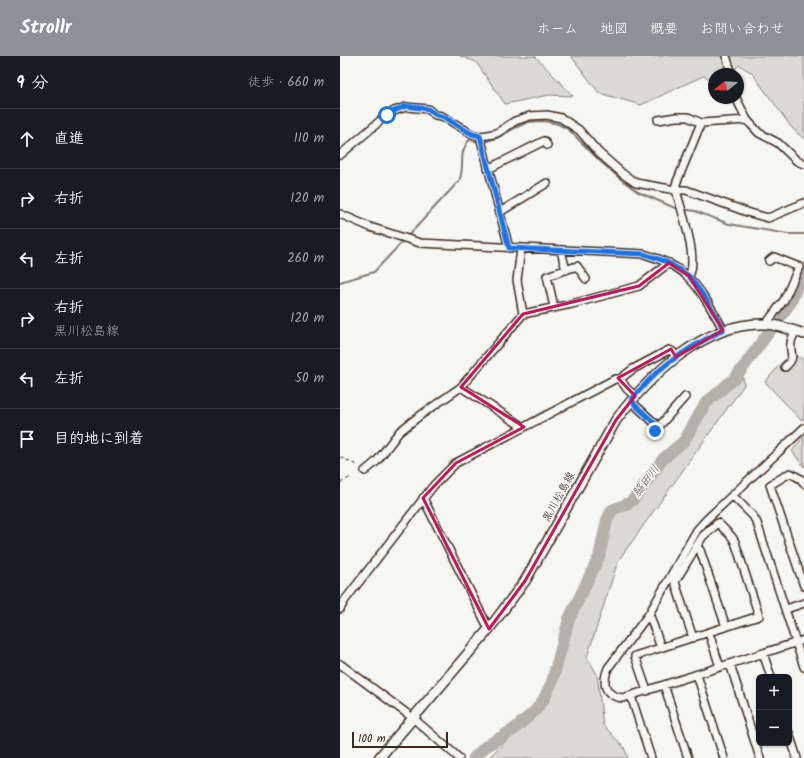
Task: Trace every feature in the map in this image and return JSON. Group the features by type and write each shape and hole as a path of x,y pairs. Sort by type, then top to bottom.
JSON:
{"main road":[{"name":"黒川松島線","path":"378,758 489,629 525,581 616,420 633,397 653,376 676,357 704,339 723,330 746,325 766,324 800,333"}],"street":[{"path":"726,56 730,68"},
{"path":"739,104 747,120 759,133 778,142 797,161 804,164"},
{"path":"340,155 387,115 406,106 428,109 436,115 442,116 472,134 480,136 488,136 497,133 515,122 530,116 547,115 561,118 578,130 599,154 636,183 676,190 686,190 750,214 768,218 804,203"},
{"path":"658,120 688,117 701,123 747,120"},
{"path":"689,276 692,265 692,254 676,190 676,184 701,123"},
{"path":"480,136 509,248"},
{"path":"488,169 544,141 547,145"},
{"path":"500,212 547,183"},
{"path":"340,214 405,239 431,245 644,254 669,263 689,276 706,299 720,322 723,330"},
{"path":"521,249 517,280 523,314"},
{"path":"561,251 566,270"},
{"path":"766,324 784,300 799,267 774,257 769,261"},
{"path":"365,471 378,461 399,432 461,387 523,314 554,308 639,286 669,263"},
{"path":"554,308 547,276 577,266 586,279"},
{"path":"785,367 790,362 792,354 791,344 800,333"},
{"path":"340,609 345,600 434,485 456,462 615,379 620,379 633,369 670,350 676,357"},
{"path":"620,379 633,397 635,405 657,429 685,397"},
{"path":"461,387 520,425 522,428"},
{"path":"804,428 697,530 648,614 612,662 605,675 605,683 610,695 623,698 804,640"},
{"path":"804,484 801,478 790,473 770,485 804,586"},
{"path":"733,496 753,516 757,523 804,667"},
{"path":"424,498 489,629"},
{"path":"647,691 635,656 693,638 759,616 735,542 718,523 703,536 675,582 693,638"},
{"path":"696,547 700,550 726,627"},
{"path":"786,609 804,603"},
{"path":"648,614 652,619 661,648"},
{"path":"709,632 720,667"},
{"path":"763,653 770,674"},
{"path":"340,664 413,718 459,758"},
{"path":"730,664 760,758"},
{"path":"697,674 724,758"},
{"path":"664,686 688,758"},
{"path":"631,696 651,758"},
{"path":"792,742 797,758"}],"path":[{"path":"340,457 359,466 365,471"},
{"path":"340,483 351,477"}],"highlighted area":[{"path":"669,263 689,276 723,330 676,357 671,349 618,378 635,396 616,420 525,581 489,629 423,498 456,463 524,427 461,387 523,314 639,286"}],"shaded area":[{"path":"460,56 535,56 573,96 549,95 505,104 476,62"},
{"path":"571,56 804,56 804,139 792,128 752,73 739,65 736,68 708,68 708,78 703,76 641,105 599,93"},
{"path":"796,355 804,360 804,419 801,420 765,382 782,362"},
{"path":"743,378 744,385 618,561 587,657 597,674 603,725 624,747 628,758 488,758 538,712 553,687 571,620 601,557 612,513 633,503 708,404"},
{"path":"804,436 804,467 792,451"}],"waterway":[{"path":"484,142 497,138 528,122 544,121 558,124 568,129 601,162 638,192 675,208 695,211 729,224 788,234 804,234"},
{"path":"407,237 459,181 462,170 462,155 465,145 469,140 480,142"},
{"path":"340,282 374,272 404,240"},
{"name":"脇田川","path":"474,758 485,747 513,730 535,711 544,699 552,682 569,619 599,557 607,520 612,510 633,500 663,459 684,441 706,403 736,377 791,302 804,268"}],"route":[{"path":"387,115 406,106 428,109 436,115 442,116 472,134 480,136 509,248 644,254 669,263 689,276 706,299 720,322 723,330 704,339 676,357 653,376 632,399 635,405 659,427 655,431"}]}
